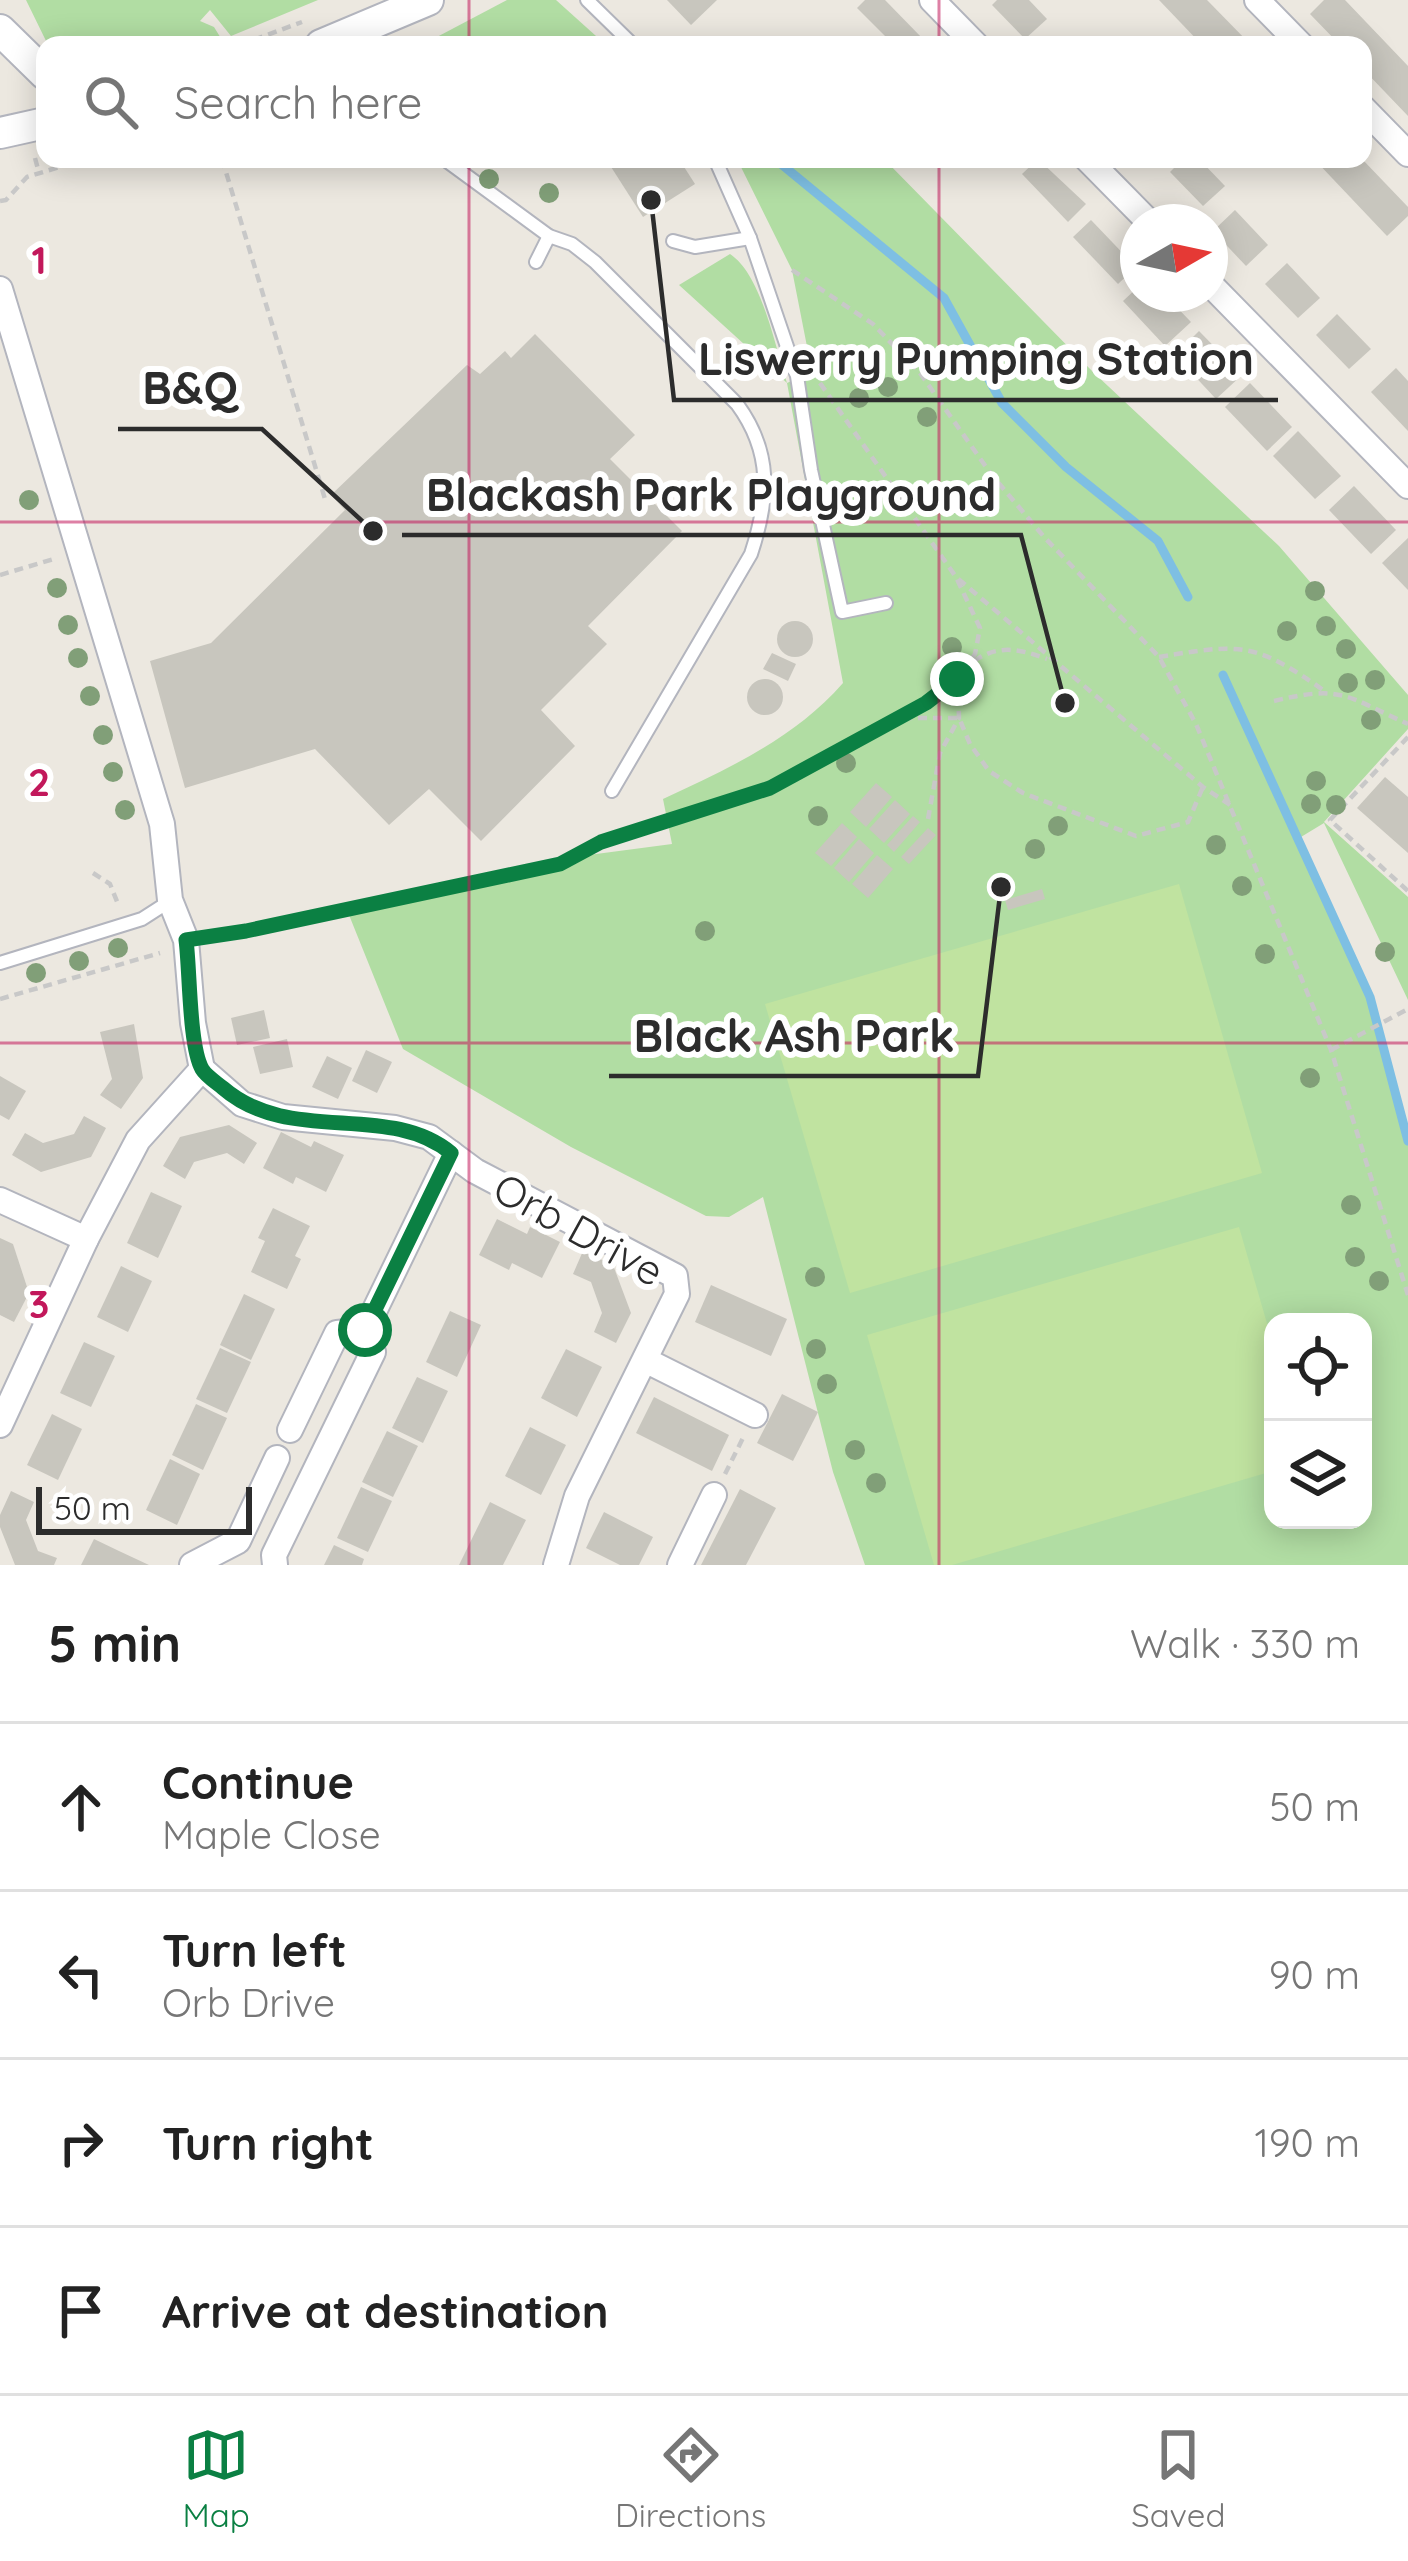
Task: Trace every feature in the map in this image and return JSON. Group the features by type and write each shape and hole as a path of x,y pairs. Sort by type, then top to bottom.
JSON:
{"street":[{"path":"329,36 428,0"},
{"path":"932,0 967,36"},
{"path":"1257,0 1292,36"},
{"path":"0,30 36,65"},
{"path":"1372,118 1408,154"},
{"path":"0,133 36,125"},
{"path":"1096,168 1131,204"},
{"path":"0,289 162,824 170,900 186,940 202,1069 138,1139 86,1238 0,1425"},
{"path":"1228,302 1408,486"},
{"name":"Orb Drive","path":"202,1069 242,1104 313,1123 395,1128 429,1137 475,1171 675,1276 677,1294 577,1496 556,1565"},
{"path":"275,1565 274,1555 302,1494 373,1352 365,1330 451,1153"},
{"path":"0,1200 86,1238"},
{"path":"290,1430 337,1333 365,1330"},
{"path":"646,1360 755,1415"},
{"path":"192,1565 238,1540 277,1458"},
{"path":"680,1565 714,1495"}],"lane":[{"path":"587,0 624,36"},
{"path":"456,168 549,236 572,244 595,262 737,404 756,430 764,465 765,511 751,554 612,791"},
{"path":"720,168 750,238 797,376 842,612 886,603"},
{"path":"536,262 549,236"},
{"path":"673,241 695,247 750,238"},
{"path":"0,963 142,919 170,900"}],"path":[{"path":"37,168 39,173"},
{"path":"0,201 27,176 55,168"},
{"path":"225,168 325,499"},
{"path":"792,270 872,325 920,373 991,474 1159,657 1196,724 1331,1050 1408,1295"},
{"path":"812,372 956,578 980,628 975,653 958,689 959,718 989,771 1023,793 1136,836 1187,822 1203,787"},
{"path":"0,575 65,556"},
{"path":"956,578 1230,805"},
{"path":"1159,657 1235,646 1283,662 1326,692"},
{"path":"0,999 135,961 186,940 560,864 601,842 770,788 926,703 985,654 1010,648 1053,661"},
{"path":"1274,701 1326,692 1354,696 1408,724"},
{"path":"897,718 959,718"},
{"path":"928,819 940,753 959,718"},
{"path":"1408,736 1330,820 1408,891"},
{"path":"93,874 110,884 118,906"},
{"path":"129,942 135,961"},
{"path":"1331,1050 1406,1012"},
{"path":"714,1495 755,1415"}],"green space":[{"path":"26,0 318,0 231,36 210,10 200,21 214,27 220,36 44,36"},
{"path":"507,0 556,0 596,36 439,36"},
{"path":"741,168 893,168 1093,372 1279,546 1408,695 1408,729 1324,822 1408,897 1408,1000 1324,823 1296,840 1370,997 1408,1141 1408,1565 865,1565 833,1472 763,1197 729,1217 706,1216 571,1147 403,1049 345,905 543,861 672,844 663,799 782,736 843,683 787,383 812,372 792,270"},
{"path":"730,254 759,295 787,383 679,285"},
{"path":"1179,884 1262,1173 850,1293 765,1004"},
{"path":"1239,1227 1264,1313 1264,1474 952,1565 934,1565 867,1335"}],"building":[{"path":"667,0 717,0 691,25"},
{"path":"865,0 885,0 920,36 885,36 857,8"},
{"path":"997,0 1029,0 1047,19 1022,36 992,5"},
{"path":"1159,0 1207,0 1242,36 1193,36"},
{"path":"1324,0 1345,0 1408,66 1408,116 1372,78 1372,36 1331,36 1310,14"},
{"path":"612,168 685,168 695,184 643,217"},
{"path":"1028,168 1048,168 1086,204 1068,222 1022,174"},
{"path":"1174,168 1208,168 1225,186 1201,204 1170,172"},
{"path":"1323,168 1371,168 1408,207 1408,216 1387,236"},
{"path":"1235,210 1268,245 1246,266 1228,247 1228,217"},
{"path":"1091,220 1120,250 1120,282 1118,284 1073,237"},
{"path":"1287,263 1320,298 1298,318 1265,284"},
{"path":"1133,312 1181,312 1191,322 1165,346"},
{"path":"1337,314 1371,349 1349,369 1316,335"},
{"path":"1199,331 1242,375 1216,399 1175,355"},
{"path":"535,334 635,435 610,459 682,531 588,626 607,644 541,710 575,746 481,841 429,789 389,825 315,749 185,788 150,661 211,643 345,510 331,495 467,365 480,374 505,351 511,358"},
{"path":"1396,368 1408,381 1408,431 1371,392"},
{"path":"1250,383 1292,427 1267,451 1225,407"},
{"path":"1298,431 1341,476 1315,499 1273,456"},
{"path":"1354,486 1396,530 1371,554 1329,510"},
{"path":"1408,538 1408,590 1382,563"},
{"path":"795,621 807,627 813,639 807,651 795,657 783,651 777,639 783,627"},
{"path":"772,653 796,664 788,681 763,669"},
{"path":"765,679 777,685 783,697 777,709 765,715 753,709 747,697 753,685"},
{"path":"1385,777 1408,797 1408,853 1357,808"},
{"path":"876,783 892,797 866,827 850,812"},
{"path":"895,800 910,814 884,843 869,829"},
{"path":"913,816 920,822 894,852 887,845"},
{"path":"842,823 857,837 831,866 815,853"},
{"path":"928,828 936,835 909,864 901,857"},
{"path":"859,839 874,853 849,882 834,868"},
{"path":"877,855 893,869 868,898 852,884"},
{"path":"1042,889 1045,899 1008,910 1005,900"},
{"path":"264,1010 270,1038 237,1045 231,1018"},
{"path":"134,1024 143,1078 121,1109 100,1095 112,1079 100,1032"},
{"path":"287,1039 293,1067 260,1074 253,1047"},
{"path":"366,1050 392,1062 377,1093 352,1081"},
{"path":"327,1056 352,1068 338,1099 312,1087"},
{"path":"0,1076 26,1091 9,1120 0,1115"},
{"path":"84,1116 106,1128 91,1157 41,1172 12,1155 25,1133 43,1143 74,1134"},
{"path":"229,1125 257,1143 244,1164 227,1153 194,1162 185,1179 163,1166 180,1137"},
{"path":"281,1132 311,1147 314,1141 344,1155 326,1192 296,1177 293,1184 263,1168"},
{"path":"151,1192 182,1206 158,1258 127,1243"},
{"path":"273,1208 310,1226 295,1256 301,1259 287,1289 251,1272 265,1241 258,1238"},
{"path":"497,1219 527,1234 530,1227 560,1242 542,1278 512,1263 509,1270 479,1255"},
{"path":"0,1238 13,1244 29,1293 14,1322 0,1315"},
{"path":"583,1251 613,1265 631,1313 616,1343 594,1332 602,1313 591,1282 573,1274"},
{"path":"121,1266 152,1281 128,1332 97,1317"},
{"path":"711,1285 787,1319 771,1356 695,1322"},
{"path":"244,1294 275,1309 251,1360 220,1345"},
{"path":"450,1311 481,1325 457,1377 426,1362"},
{"path":"84,1342 115,1356 91,1407 60,1393"},
{"path":"220,1348 251,1362 227,1413 196,1399"},
{"path":"566,1349 602,1367 577,1417 541,1398"},
{"path":"417,1377 448,1391 423,1443 392,1428"},
{"path":"782,1394 818,1412 793,1461 757,1443"},
{"path":"654,1397 729,1435 712,1471 636,1433"},
{"path":"196,1404 227,1418 203,1470 172,1455"},
{"path":"52,1414 82,1429 58,1480 27,1465"},
{"path":"530,1427 566,1445 541,1495 505,1476"},
{"path":"387,1431 418,1446 393,1497 362,1482"},
{"path":"170,1459 200,1474 177,1525 146,1510"},
{"path":"361,1487 392,1501 368,1552 337,1538"},
{"path":"740,1489 776,1508 746,1565 701,1565"},
{"path":"11,1491 34,1502 26,1520 38,1551 57,1558 54,1565 15,1565 0,1527"},
{"path":"490,1502 526,1520 503,1565 459,1565"},
{"path":"604,1512 653,1537 639,1565 620,1565 586,1548"},
{"path":"94,1539 119,1551 149,1565 81,1565"},
{"path":"334,1545 364,1559 362,1565 324,1565"}],"waterway":[{"path":"786,168 944,298 1002,403 1066,467 1158,541 1188,597"},
{"path":"1223,675 1370,997 1408,1141"}],"place":[{"name":"Liswerry Pumping Station","path":"651,200"},
{"name":"B&Q","path":"373,531"},
{"name":"Blackash Park Playground","path":"1065,703"},
{"name":"Black Ash Park","path":"1001,887"}],"route":[{"path":"365,1330 451,1153 429,1137 395,1128 313,1123 242,1104 202,1069 186,940 560,864 601,842 770,788 926,703 957,679"}]}
